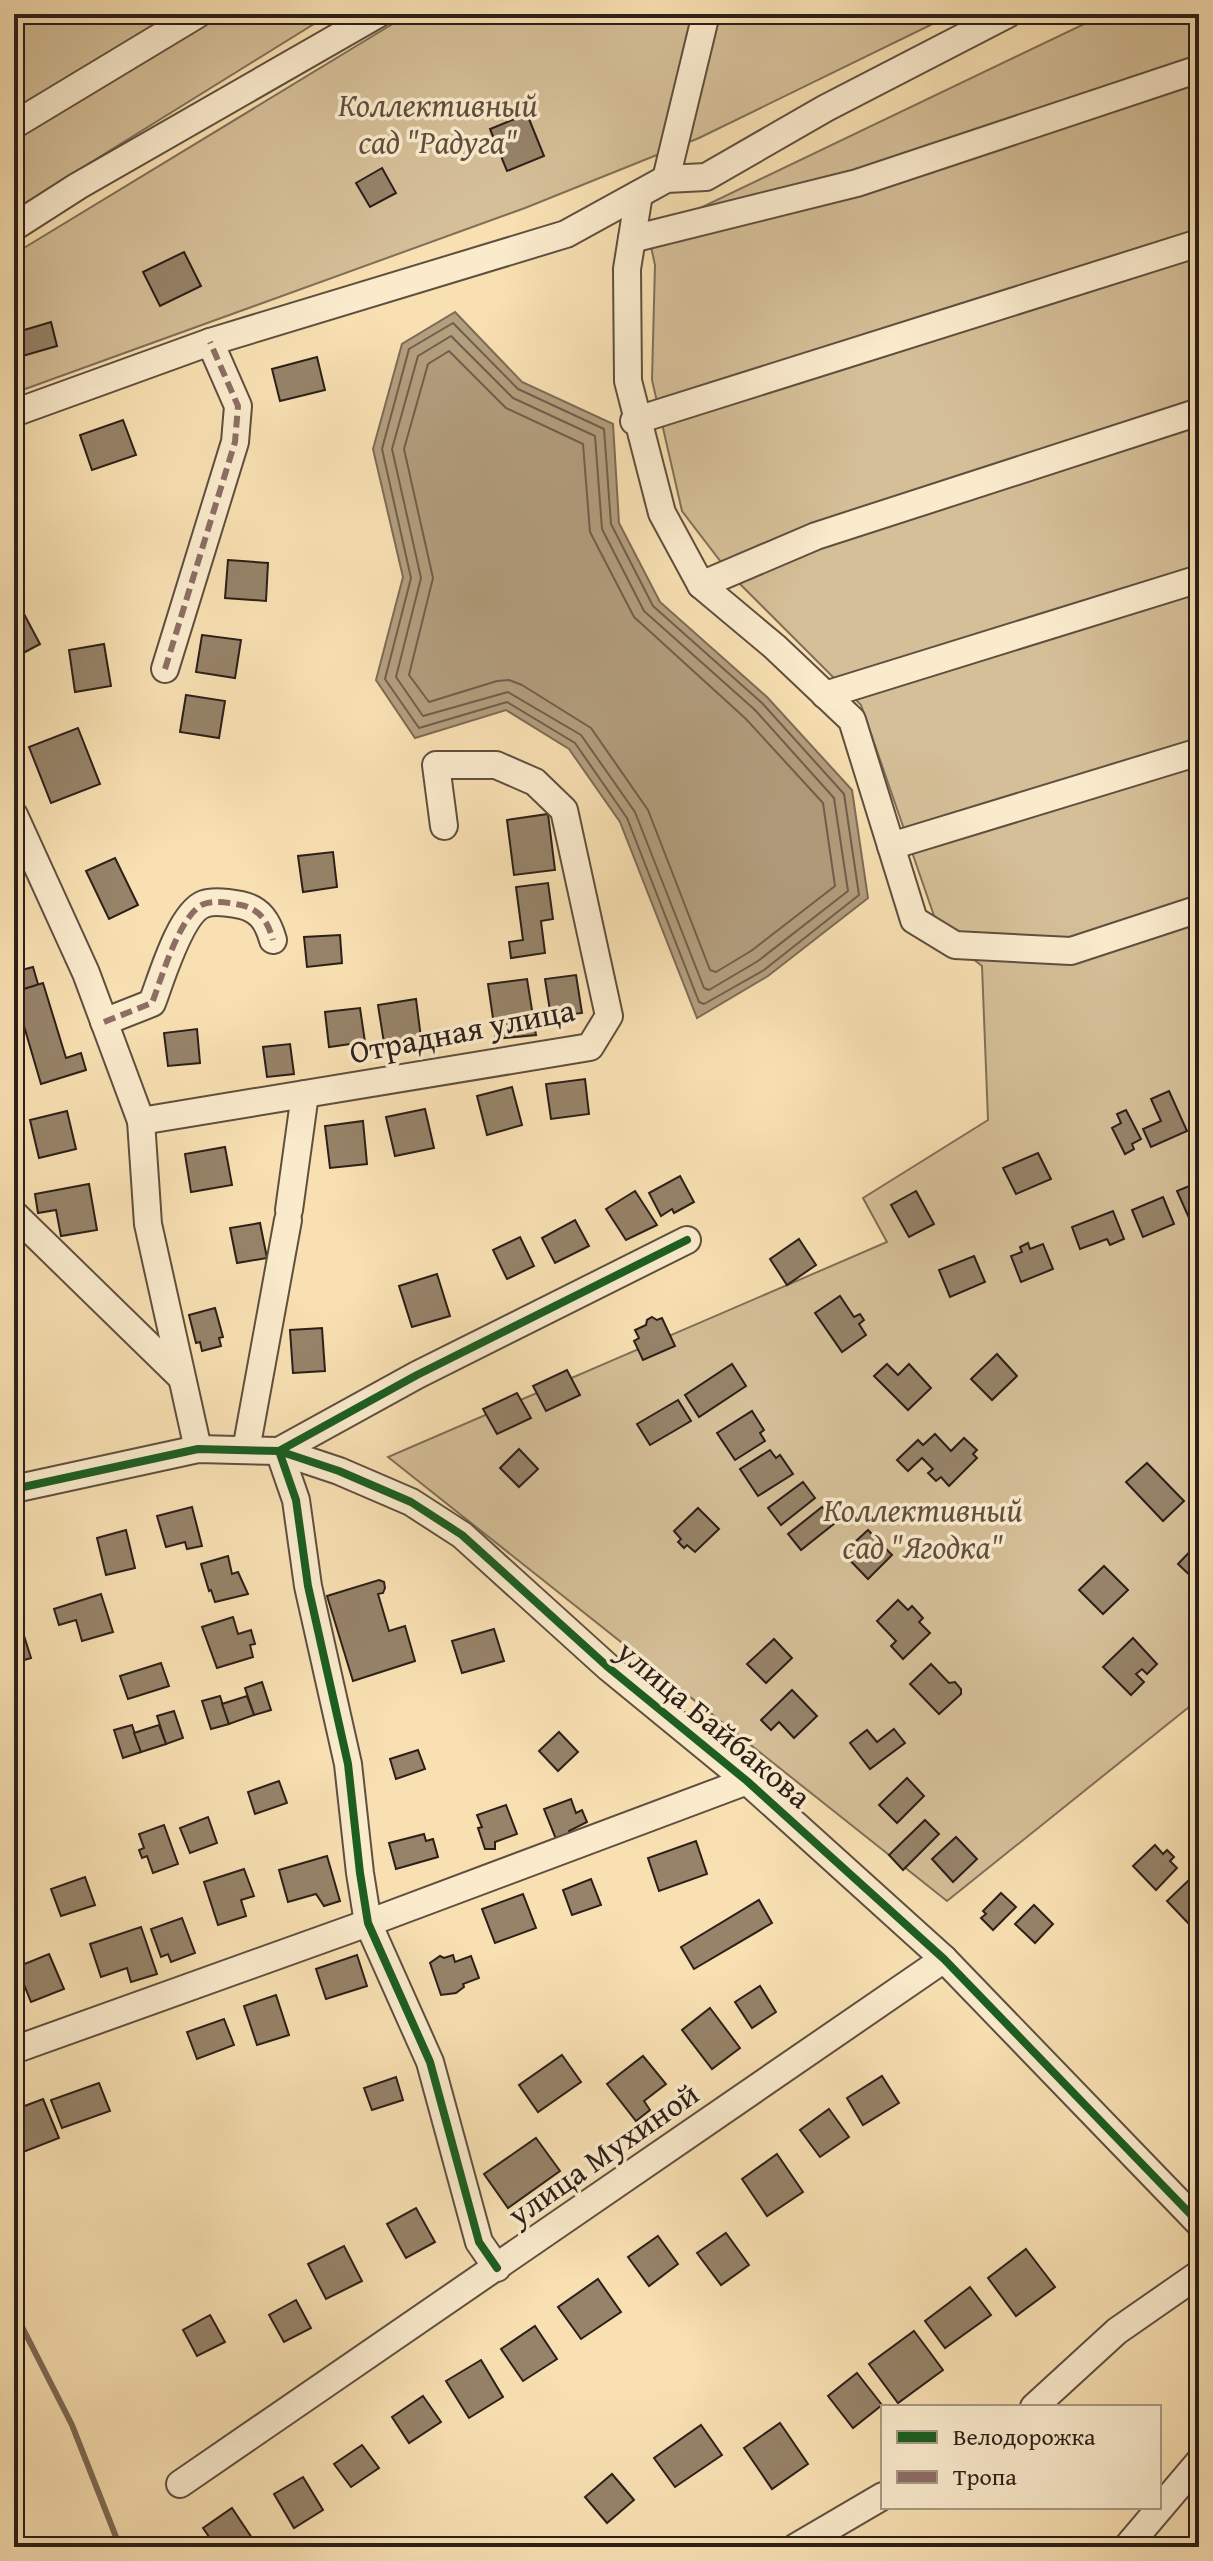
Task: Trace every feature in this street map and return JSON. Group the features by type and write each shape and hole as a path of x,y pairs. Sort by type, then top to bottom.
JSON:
{"street":[{"path":"14,125 198,14"},
{"path":"14,227 78,186 378,14"},
{"path":"666,179 706,14"},
{"path":"14,413 210,342 566,234 666,179 706,177 826,108 1008,14"},
{"path":"632,239 857,183 1199,69"},
{"path":"639,194 627,269 628,381 662,513 701,585 775,647 852,720 914,920 955,945 1071,951 1199,909"},
{"path":"636,420 1199,243"},
{"path":"165,669 235,442 238,406 210,342"},
{"path":"701,585 816,536 1199,412"},
{"path":"825,695 1199,579"},
{"path":"891,846 1199,752"},
{"name":"Отрадная улица","path":"141,1121 590,1047 609,1016 564,810 535,782 496,765 436,765 444,826"},
{"path":"14,815 86,973 141,1121 148,1224 198,1449"},
{"path":"104,1022 152,1003 187,917 203,904 230,903 250,907 268,922 273,940"},
{"path":"246,1450 288,1215 305,1094"},
{"path":"14,1214 180,1376"},
{"path":"497,2268 479,2242 430,2062 368,1923 348,1764 308,1586 296,1500 279,1451 417,1375 687,1240"},
{"name":"улица Байбакова","path":"14,1489 198,1449 279,1451 339,1471 411,1502 462,1535 609,1668 747,1781 944,1959 1199,2223"},
{"name":"улица Байбакова","path":"14,2050 368,1923 747,1781"},
{"name":"улица Мухиной","path":"180,2484 944,1959"},
{"path":"1036,2405 1117,2331 1199,2274"},
{"path":"1161,2507 1199,2462"},
{"path":"796,2547 881,2497"},
{"path":"1127,2547 1159,2509"}],"green space":[{"path":"14,14 330,14 14,210"},
{"name":"Коллективный сад \"Радуга\"","path":"409,14 953,14 699,138 525,208 14,393 14,254"},
{"name":"Коллективный сад \"Ягодка\"","path":"1105,14 1199,14 1199,1699 947,1901 388,1457 887,1242 863,1198 988,1120 982,966 940,933 861,705 731,575 682,511 652,380 655,265 648,233"}],"water":[{"path":"455,312 522,382 613,424 619,523 660,602 767,697 852,790 868,898 768,976 697,1018 620,822 569,749 506,710 415,738 376,680 403,577 373,449 402,344"}],"building":[{"path":"527,114 544,156 507,171 490,129"},
{"path":"382,168 396,193 370,207 356,183"},
{"path":"184,252 201,286 160,306 143,272"},
{"path":"51,322 57,346 19,357 14,333"},
{"path":"317,357 325,390 280,401 272,369"},
{"path":"123,420 136,455 92,470 80,435"},
{"path":"228,560 268,563 266,601 225,598"},
{"path":"14,598 40,644 14,658"},
{"path":"202,635 241,640 235,678 196,672"},
{"path":"104,644 111,686 75,692 69,650"},
{"path":"186,695 225,701 219,738 180,732"},
{"path":"78,728 100,784 51,803 29,747"},
{"path":"548,814 555,870 514,875 507,820"},
{"path":"333,852 337,887 303,892 298,856"},
{"path":"115,858 138,905 109,919 86,871"},
{"path":"548,883 553,919 541,921 545,953 511,958 509,942 523,940 516,887"},
{"path":"340,935 342,963 307,967 304,937"},
{"path":"14,963 18,971 33,967 40,991 14,998"},
{"path":"576,975 582,1013 551,1017 545,979"},
{"path":"527,979 536,1035 496,1039 488,984"},
{"path":"43,983 66,1058 81,1053 86,1070 41,1084 14,992"},
{"path":"416,999 421,1038 384,1043 378,1005"},
{"path":"360,1008 365,1042 329,1047 325,1012"},
{"path":"197,1029 200,1063 168,1066 164,1033"},
{"path":"290,1044 294,1074 267,1077 263,1047"},
{"path":"585,1079 589,1114 551,1119 546,1084"},
{"path":"512,1087 522,1125 487,1135 477,1096"},
{"path":"1169,1091 1187,1131 1151,1147 1143,1129 1161,1121 1151,1099"},
{"path":"425,1109 434,1148 395,1156 386,1117"},
{"path":"1126,1110 1141,1139 1132,1144 1134,1149 1125,1154 1112,1128 1121,1123 1117,1114"},
{"path":"67,1111 76,1149 39,1158 30,1120"},
{"path":"363,1121 367,1164 330,1168 325,1126"},
{"path":"225,1147 232,1185 191,1192 185,1154"},
{"path":"1038,1153 1051,1179 1016,1194 1003,1168"},
{"path":"680,1176 694,1202 661,1216 649,1193"},
{"path":"1199,1182 1199,1214 1189,1218 1177,1191"},
{"path":"89,1184 97,1230 61,1236 56,1210 38,1213 35,1194"},
{"path":"635,1191 657,1225 626,1240 606,1209"},
{"path":"916,1191 934,1224 909,1237 891,1205"},
{"path":"1163,1197 1174,1224 1143,1237 1132,1210"},
{"path":"1113,1211 1124,1239 1110,1245 1107,1239 1080,1249 1072,1227"},
{"path":"575,1220 589,1246 555,1263 542,1238"},
{"path":"260,1223 267,1258 237,1263 230,1228"},
{"path":"520,1237 534,1266 507,1279 493,1250"},
{"path":"799,1239 816,1265 787,1285 770,1259"},
{"path":"1028,1243 1030,1249 1043,1244 1053,1269 1021,1282 1011,1256 1022,1252 1020,1247"},
{"path":"974,1256 985,1282 950,1297 939,1270"},
{"path":"437,1274 450,1316 412,1327 399,1286"},
{"path":"840,1296 854,1317 860,1314 864,1320 859,1324 866,1335 842,1352 815,1313"},
{"path":"215,1308 223,1337 219,1338 221,1346 202,1351 200,1342 196,1343 189,1315"},
{"path":"652,1317 657,1320 662,1318 675,1346 643,1360 634,1341 639,1338 635,1330 646,1325"},
{"path":"322,1328 325,1371 293,1373 290,1330"},
{"path":"997,1354 1017,1376 992,1400 971,1379"},
{"path":"732,1364 746,1386 699,1417 685,1395"},
{"path":"887,1364 898,1375 909,1364 931,1388 908,1410 874,1376"},
{"path":"567,1370 580,1395 546,1411 533,1386"},
{"path":"517,1393 531,1418 497,1434 483,1409"},
{"path":"678,1400 691,1421 650,1445 637,1424"},
{"path":"752,1411 764,1430 760,1433 765,1441 735,1460 717,1433"},
{"path":"935,1434 951,1451 964,1438 977,1450 973,1454 977,1458 949,1486 941,1477 936,1481 928,1473 933,1469 922,1458 908,1471 897,1460 918,1440 923,1445"},
{"path":"519,1449 538,1469 519,1487 500,1468"},
{"path":"770,1450 776,1458 780,1455 793,1474 758,1496 740,1469"},
{"path":"1147,1463 1184,1501 1163,1521 1126,1482"},
{"path":"803,1482 815,1498 781,1525 768,1508"},
{"path":"192,1507 202,1546 187,1549 185,1542 166,1547 157,1516"},
{"path":"822,1507 835,1523 801,1550 788,1534"},
{"path":"698,1508 719,1529 695,1552 678,1542 681,1539 674,1531"},
{"path":"126,1530 135,1568 106,1575 97,1538"},
{"path":"868,1530 892,1555 868,1579 843,1553"},
{"path":"1199,1542 1199,1584 1178,1564"},
{"path":"228,1556 232,1574 238,1572 248,1594 215,1602 201,1564"},
{"path":"1104,1566 1128,1590 1103,1614 1079,1590"},
{"path":"379,1580 384,1582 383,1593 378,1594 389,1631 405,1626 415,1661 353,1681 327,1596"},
{"path":"101,1594 113,1632 82,1641 76,1620 59,1625 54,1609"},
{"path":"898,1600 908,1610 912,1606 923,1618 919,1622 930,1633 903,1659 891,1646 896,1641 877,1621"},
{"path":"233,1617 238,1634 251,1630 255,1644 250,1645 253,1657 217,1668 202,1627"},
{"path":"20,1623 31,1658 14,1663 14,1625"},
{"path":"494,1629 504,1661 462,1673 452,1641"},
{"path":"1133,1638 1157,1664 1147,1674 1142,1669 1136,1674 1144,1682 1131,1695 1103,1667"},
{"path":"774,1639 792,1658 766,1683 747,1664"},
{"path":"161,1663 169,1686 128,1699 120,1676"},
{"path":"931,1664 949,1683 955,1682 961,1689 961,1694 939,1714 910,1684"},
{"path":"262,1682 271,1710 254,1715 245,1688"},
{"path":"792,1690 817,1716 794,1738 779,1722 771,1730 761,1720"},
{"path":"220,1696 229,1724 211,1729 202,1701"},
{"path":"247,1696 254,1715 229,1724 222,1704"},
{"path":"174,1711 183,1738 166,1744 157,1716"},
{"path":"132,1725 141,1752 123,1758 114,1730"},
{"path":"159,1725 166,1744 141,1752 134,1733"},
{"path":"894,1729 905,1743 870,1769 850,1743 867,1730 877,1742"},
{"path":"559,1732 578,1752 558,1771 539,1751"},
{"path":"418,1750 425,1769 396,1779 390,1759"},
{"path":"907,1778 924,1796 897,1823 879,1805"},
{"path":"279,1781 287,1803 255,1814 248,1792"},
{"path":"571,1799 576,1813 582,1810 587,1822 569,1831 571,1839 558,1844 544,1809"},
{"path":"506,1805 517,1834 495,1842 495,1849 485,1849 477,1815"},
{"path":"208,1817 217,1843 190,1853 180,1828"},
{"path":"925,1820 939,1834 903,1870 889,1855"},
{"path":"164,1825 178,1864 153,1873 147,1856 142,1858 139,1850 144,1848 139,1834"},
{"path":"424,1834 426,1841 433,1839 438,1857 396,1869 389,1843"},
{"path":"956,1837 977,1859 953,1882 932,1859"},
{"path":"696,1841 707,1874 659,1891 648,1858"},
{"path":"1155,1845 1163,1854 1167,1850 1174,1857 1170,1861 1177,1868 1156,1890 1133,1866"},
{"path":"327,1856 340,1901 324,1906 316,1894 288,1902 279,1870"},
{"path":"244,1869 254,1896 241,1900 246,1916 218,1925 204,1882"},
{"path":"85,1877 95,1905 61,1916 51,1889"},
{"path":"591,1879 601,1905 572,1915 563,1890"},
{"path":"1189,1880 1199,1891 1199,1916 1190,1925 1167,1901"},
{"path":"1001,1893 1016,1907 993,1930 981,1918 986,1914 983,1911"},
{"path":"523,1894 536,1928 495,1943 482,1909"},
{"path":"759,1900 772,1923 694,1969 681,1947"},
{"path":"1034,1905 1053,1924 1035,1943 1015,1924"},
{"path":"182,1918 195,1953 171,1962 168,1954 161,1957 151,1929"},
{"path":"141,1927 157,1974 131,1982 127,1968 101,1977 90,1944"},
{"path":"49,1954 64,1989 31,2002 17,1967"},
{"path":"357,1955 367,1986 326,1999 316,1969"},
{"path":"453,1955 455,1962 471,1956 479,1978 463,1984 464,1987 456,1993 441,1995 430,1963 440,1956"},
{"path":"760,1986 776,2012 752,2028 735,2002"},
{"path":"276,1995 289,2035 257,2045 244,2006"},
{"path":"710,2008 740,2048 712,2069 682,2030"},
{"path":"224,2019 234,2045 197,2059 187,2032"},
{"path":"562,2055 581,2082 538,2112 519,2085"},
{"path":"643,2056 666,2084 644,2101 650,2110 636,2121 607,2084"},
{"path":"882,2076 899,2103 863,2125 847,2098"},
{"path":"396,2077 403,2100 372,2110 364,2088"},
{"path":"99,2083 110,2111 62,2128 51,2100"},
{"path":"43,2099 59,2138 18,2154 14,2144 14,2110"},
{"path":"829,2109 849,2137 820,2157 800,2130"},
{"path":"536,2138 560,2171 508,2208 484,2174"},
{"path":"777,2154 803,2192 767,2216 742,2179"},
{"path":"416,2208 435,2242 406,2258 387,2224"},
{"path":"726,2233 749,2265 721,2285 697,2253"},
{"path":"658,2236 678,2264 649,2286 628,2257"},
{"path":"344,2246 362,2281 326,2299 308,2264"},
{"path":"1026,2249 1055,2287 1016,2316 988,2278"},
{"path":"598,2279 621,2312 581,2339 558,2307"},
{"path":"970,2287 991,2315 945,2348 925,2321"},
{"path":"296,2300 311,2328 284,2342 269,2315"},
{"path":"210,2315 225,2342 197,2356 183,2330"},
{"path":"535,2326 557,2359 523,2381 501,2349"},
{"path":"914,2331 943,2370 898,2403 869,2364"},
{"path":"481,2360 503,2397 469,2418 446,2381"},
{"path":"857,2373 882,2405 853,2428 828,2396"},
{"path":"423,2396 441,2422 409,2443 392,2417"},
{"path":"780,2423 808,2464 772,2489 744,2448"},
{"path":"701,2425 722,2455 675,2487 654,2458"},
{"path":"362,2445 379,2468 351,2487 334,2464"},
{"path":"612,2474 634,2500 607,2523 585,2497"},
{"path":"303,2477 323,2510 294,2528 274,2494"},
{"path":"232,2508 258,2547 216,2547 203,2528"}],"waterway":[{"path":"14,2311 72,2425 120,2547"}],"marked path":[{"path":"165,669 235,442 238,406 210,342"},
{"path":"104,1022 152,1003 179,933 195,910 204,904 228,903 253,910 266,922 273,940"}],"cycle path":[{"path":"497,2268 479,2242 430,2062 368,1923 348,1764 308,1586 296,1500 279,1451 417,1375 687,1240"},
{"path":"14,1489 198,1449 279,1451 339,1471 411,1502 462,1535 609,1668 747,1781 944,1959 1199,2223"}]}
